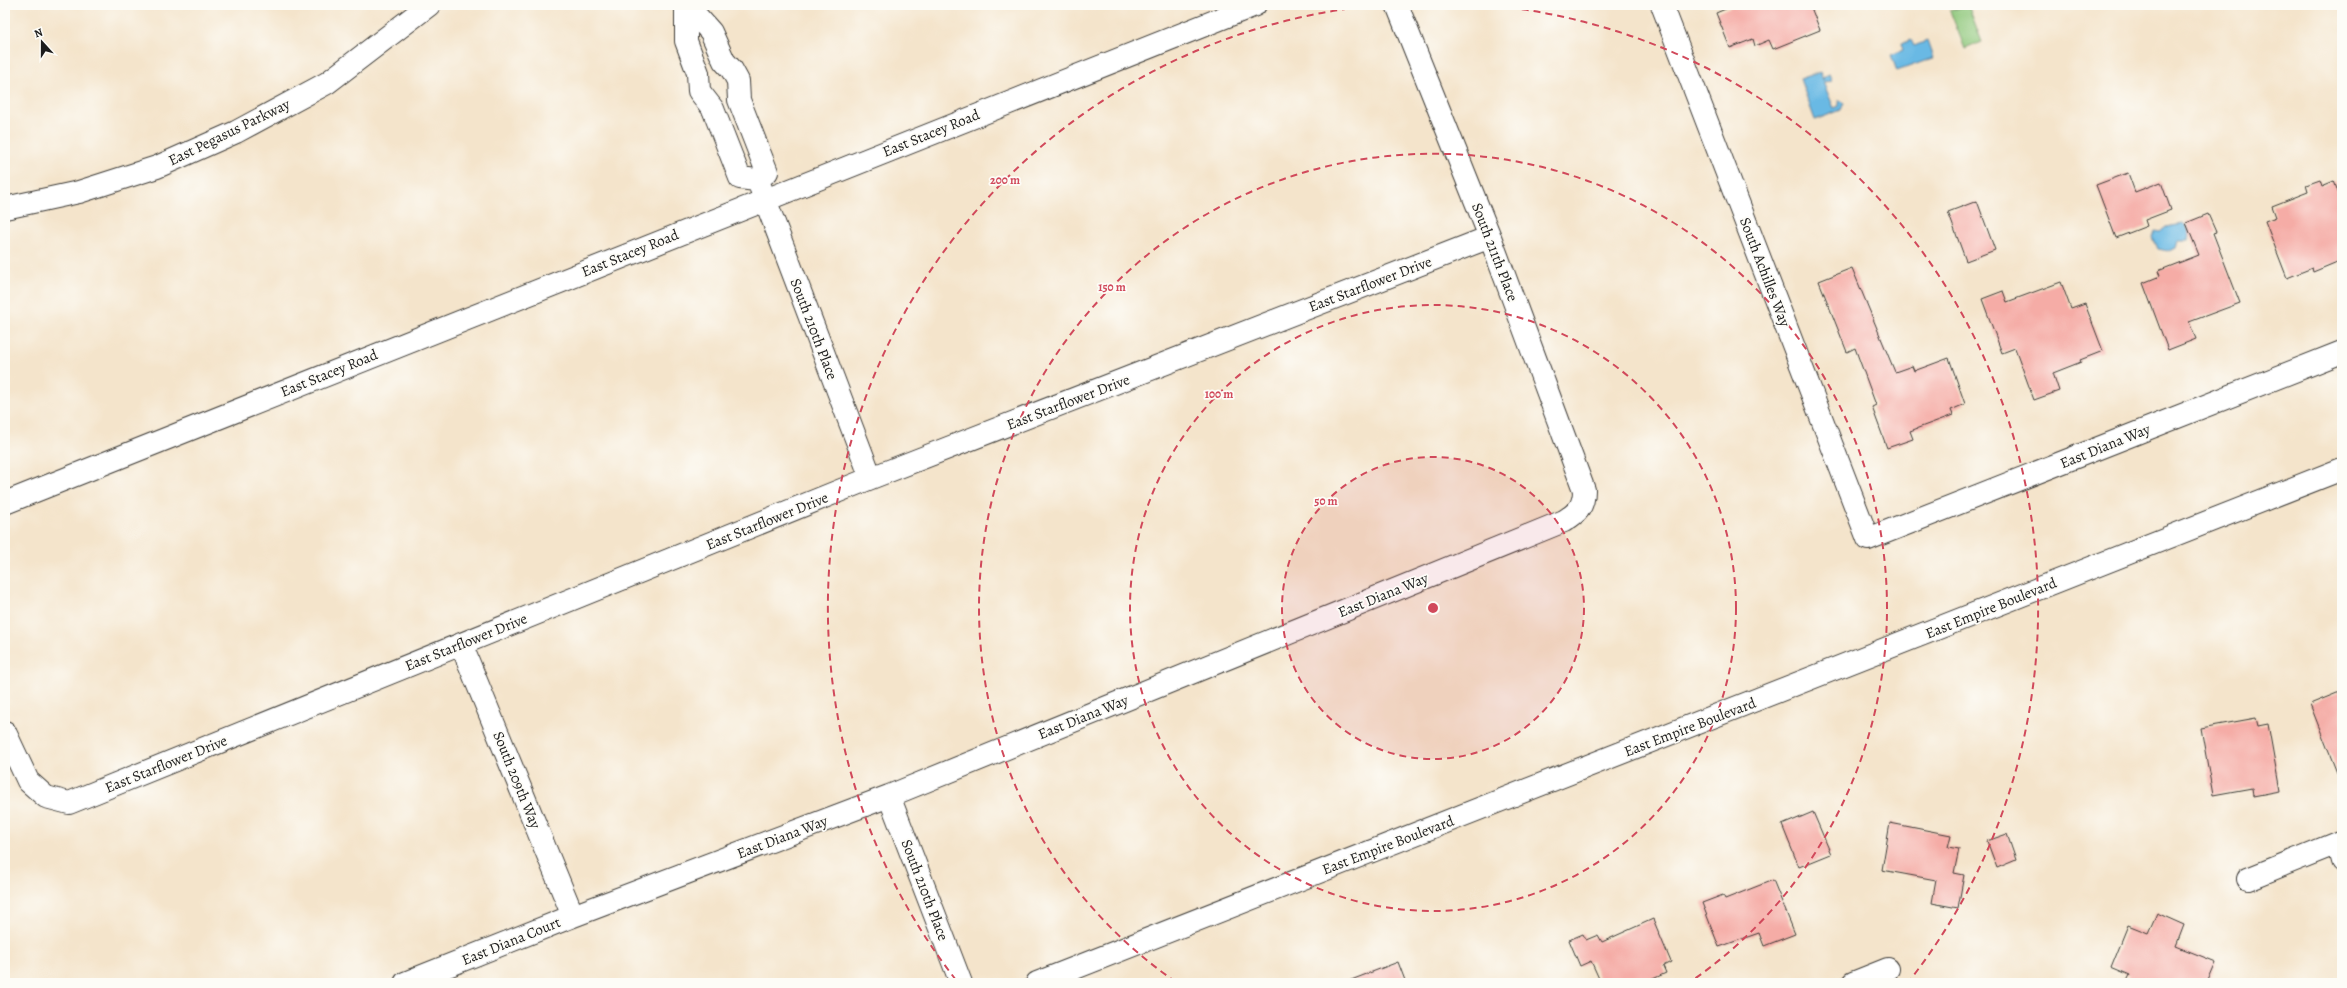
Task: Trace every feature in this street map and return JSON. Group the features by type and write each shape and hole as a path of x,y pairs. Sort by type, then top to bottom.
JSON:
{"street":[{"name":"East Pegasus Parkway","path":"5,208 79,192 156,167 236,132 327,83 429,5"},
{"path":"687,5 712,32 724,61 732,70 738,82 739,100 767,172 761,189 740,178 714,110 699,91 698,73 686,42 687,5"},
{"name":"East Stacey Road","path":"5,503 761,189 1255,5"},
{"name":"South 211th Place","path":"1397,5 1490,238 1584,490 1584,501"},
{"name":"South Achilles Way","path":"1662,5 1868,539"},
{"path":"714,110 739,100"},
{"name":"South 210th Place","path":"761,189 871,478"},
{"name":"East Starflower Drive","path":"5,732 28,781 46,797 69,803 871,478 1490,238"},
{"name":"East Diana Way","path":"1868,539 2342,352"},
{"name":"East Empire Boulevard","path":"1037,983 2342,469"},
{"name":"East Diana Way","path":"573,916 889,796 1564,521 1577,513 1584,501"},
{"name":"South 209th Way","path":"461,644 573,916"},
{"name":"South 210th Place","path":"889,796 961,983"},
{"path":"2248,878 2340,849"},
{"name":"East Diana Court","path":"405,983 573,916"},
{"path":"1853,983 1888,969"}],"green space":[{"path":"1968,5 1982,42 1965,49 1950,11"}],"water":[{"path":"1911,40 1914,46 1927,41 1933,58 1897,71 1891,55 1903,50 1901,44"},
{"path":"1820,72 1823,80 1824,77 1829,74 1832,81 1823,82 1834,108 1839,106 1839,100 1844,103 1841,110 1815,120 1800,79"},
{"path":"2183,224 2190,232 2189,240 2178,240 2176,247 2168,251 2158,249 2153,237 2155,231 2160,232 2166,227"}],"building":[{"path":"1735,5 1810,5 1820,30 1773,49 1769,40 1755,46 1753,39 1730,48 1716,13"},
{"path":"2128,173 2135,192 2161,182 2171,210 2145,220 2147,226 2116,238 2096,185"},
{"path":"2320,180 2322,186 2334,181 2342,203 2342,260 2313,272 2312,268 2287,278 2265,221 2276,217 2272,206 2308,192 2306,185"},
{"path":"1977,201 1995,250 1966,261 1948,212"},
{"path":"2208,214 2216,232 2213,233 2240,303 2189,322 2196,339 2168,350 2143,283 2160,276 2158,271 2199,255 2186,223"},
{"path":"1852,268 1895,372 1912,366 1914,371 1949,358 1965,404 1951,410 1953,415 1910,431 1913,439 1887,448 1872,407 1876,405 1855,348 1847,352 1819,281"},
{"path":"2061,282 2071,309 2085,304 2103,351 2080,360 2081,362 2053,373 2059,391 2034,400 2015,348 2002,353 1982,299 2003,291 2007,302"},
{"path":"2342,691 2342,783 2341,783 2310,704"},
{"path":"2256,718 2258,726 2268,724 2280,791 2253,796 2252,788 2213,795 2201,728"},
{"path":"1813,812 1831,854 1799,867 1782,825"},
{"path":"1890,823 1951,835 1948,847 1959,849 1954,873 1964,875 1958,908 1932,903 1936,880 1882,870"},
{"path":"2007,834 2016,860 1997,868 1987,841"},
{"path":"1773,880 1795,934 1764,946 1759,933 1719,947 1702,903 1723,895 1725,899"},
{"path":"2157,913 2184,925 2176,946 2216,962 2207,983 2126,983 2130,975 2111,967 2128,925 2148,933"},
{"path":"1653,919 1671,962 1663,966 1666,973 1644,983 1601,983 1591,961 1580,966 1569,940 1583,934 1586,940 1598,935 1602,942"},
{"path":"1398,962 1406,983 1346,983 1346,982"}]}
